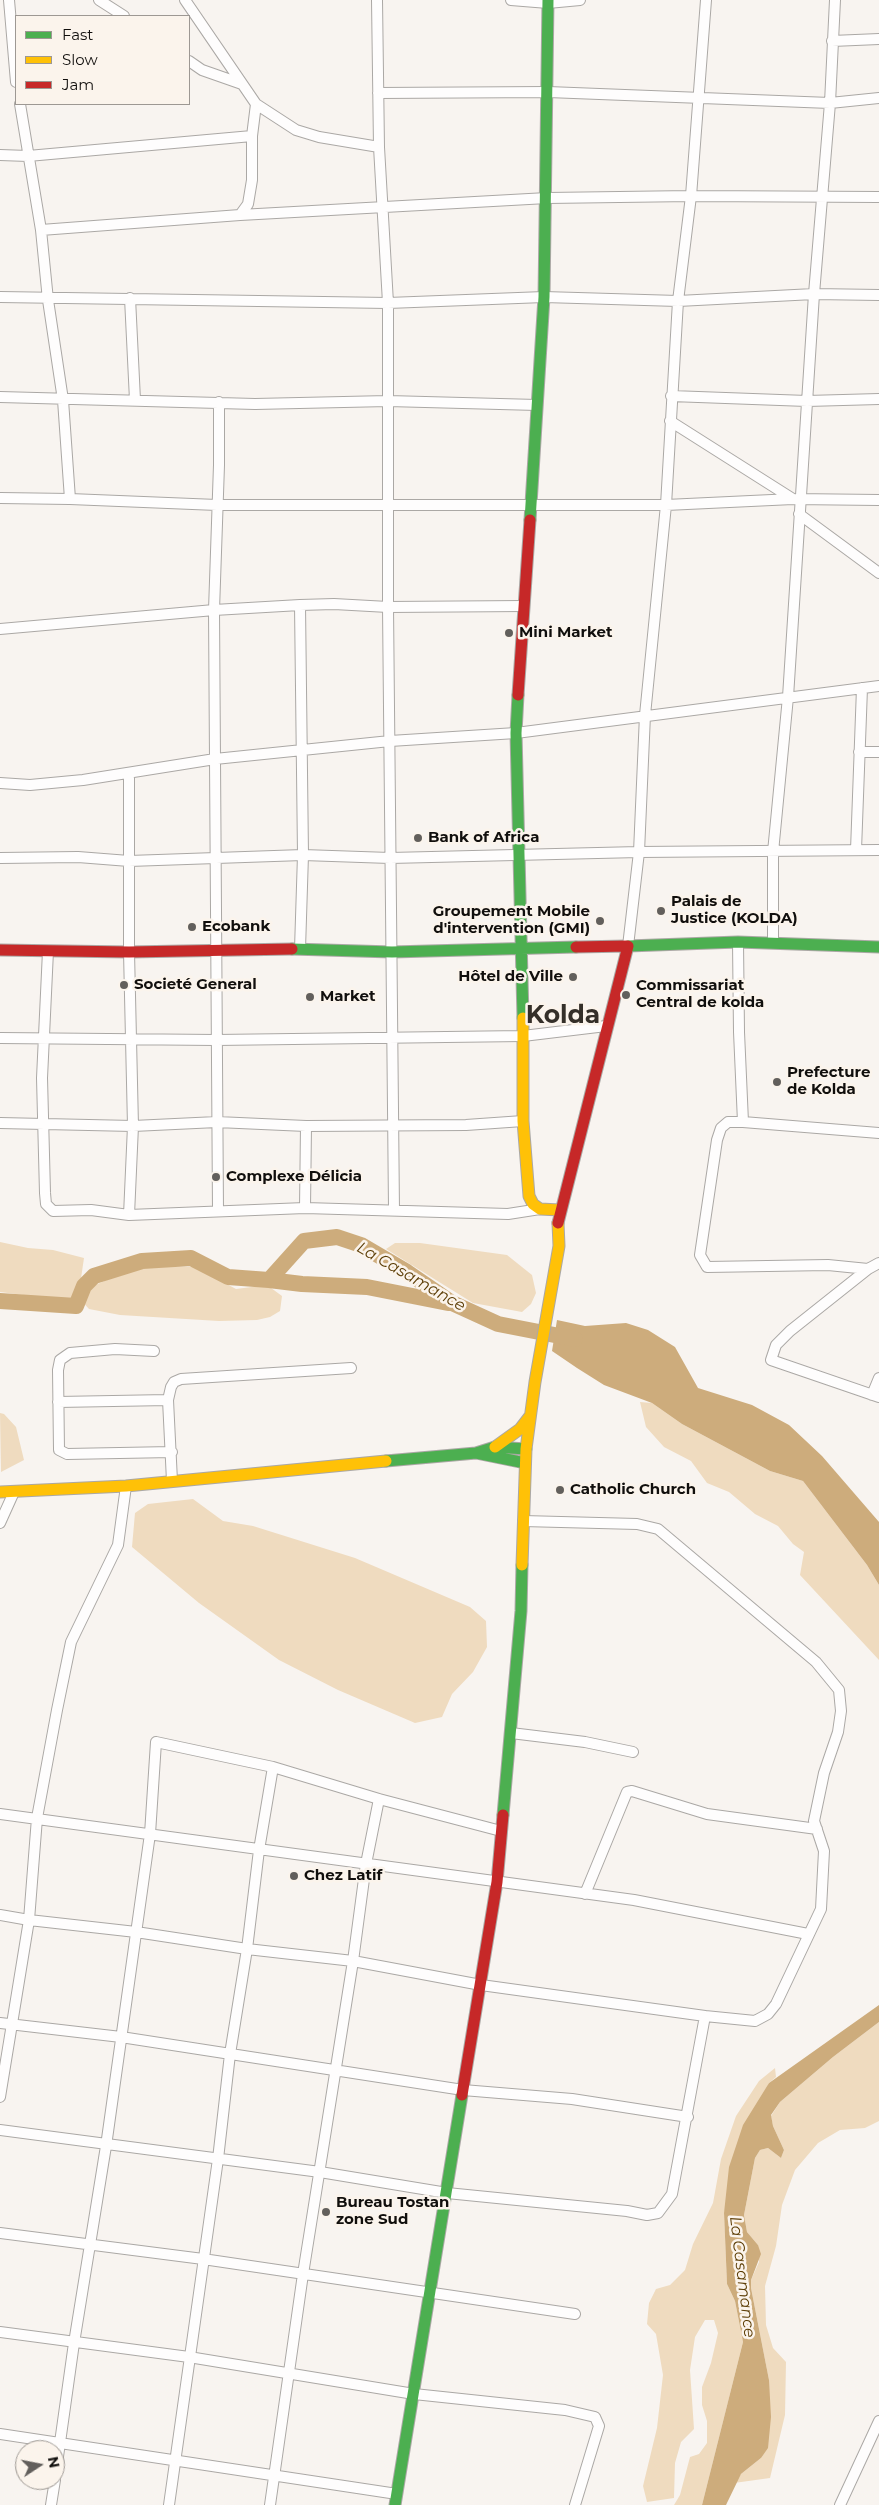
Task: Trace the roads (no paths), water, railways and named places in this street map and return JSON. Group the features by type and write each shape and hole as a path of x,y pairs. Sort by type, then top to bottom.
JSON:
{"main road":[{"path":"548,1 547,198 544,297 529,504 516,733 518,857 524,947 523,1121 529,1196 533,1204 540,1209 560,1210"},
{"path":"0,950 129,952 300,949 392,952 738,942 879,947"},
{"path":"396,2499 448,2193 497,1882 521,1612 526,1449 535,1382 559,1246 558,1225 560,1210 628,946"},
{"path":"0,1492 126,1486 476,1453 495,1447 520,1429 530,1416"},
{"path":"495,1447 526,1449"},
{"path":"476,1453 525,1463"}],"street":[{"path":"9,0 15,70"},
{"path":"99,0 122,15"},
{"path":"185,0 256,104 296,130 319,137 379,147"},
{"path":"376,0 379,147 388,303 388,607 394,1209"},
{"path":"511,0 580,0"},
{"path":"628,946 639,852 646,715 666,505 678,301 691,196 706,0"},
{"path":"773,942 773,852 788,697 799,514 797,499 808,401 814,294 830,103 834,0"},
{"path":"832,41 879,39"},
{"path":"190,62 202,70 242,84"},
{"path":"190,71 202,70"},
{"path":"378,93 548,92 698,96 830,103 879,98"},
{"path":"240,215 248,204 252,180 252,136 256,104"},
{"path":"20,105 41,230 48,300 63,400 70,499"},
{"path":"0,155 28,156 252,136"},
{"path":"41,230 240,215 547,198 691,196 879,197"},
{"path":"0,297 48,300 130,298 388,303 544,297 678,301 814,294 879,296"},
{"path":"130,298 135,400"},
{"path":"671,396 808,401 879,399"},
{"path":"0,397 255,404 388,400 537,404"},
{"path":"218,1210 214,610 219,402"},
{"path":"670,421 797,499"},
{"path":"0,498 70,499 217,506 666,505 797,499 879,500"},
{"path":"799,514 879,573"},
{"path":"0,629 214,610 300,605 334,604 388,607 524,606"},
{"path":"300,605 303,855 300,949"},
{"path":"0,783 30,785 129,773 215,759 302,752 390,741 516,733 879,686"},
{"path":"856,850 862,688"},
{"path":"859,752 879,752"},
{"path":"129,773 129,952 133,1126 129,1215"},
{"path":"0,858 78,857 129,861 303,855 390,858 518,857 639,852 879,850"},
{"path":"738,942 743,1122"},
{"path":"48,951 42,1078 46,1204 53,1211 91,1210 129,1215 305,1208 394,1209 508,1214 540,1209"},
{"path":"0,1038 131,1041 523,1036 606,1026"},
{"path":"0,1123 133,1126 217,1122 306,1126 466,1125 523,1121"},
{"path":"868,1269 828,1265 707,1267 700,1255 717,1140 721,1128 728,1122 879,1133"},
{"path":"305,1208 306,1126"},
{"path":"879,1263 868,1269 790,1331 776,1346 772,1360 876,1396 879,1378"},
{"path":"154,1351 115,1350 70,1353 60,1360 58,1450 61,1453 172,1452"},
{"path":"172,1482 168,1400 170,1387 181,1379 351,1368"},
{"path":"58,1402 168,1400"},
{"path":"0,2097 5,2024 29,1920 37,1818 71,1642 118,1546 126,1486"},
{"path":"0,1523 14,1492"},
{"path":"0,1915 136,1932 247,1949 353,1961 481,1985 705,2016 755,2021 768,2014 776,2004 821,1909 824,1852 814,1821 824,1773 838,1732 839,1690 816,1662 658,1529 637,1524 523,1521"},
{"path":"511,1733 585,1742 633,1752"},
{"path":"60,2440 106,2146 150,1834 156,1742 273,1767 380,1800 501,1831"},
{"path":"169,2505 218,2159 230,2054 247,1949 259,1850 273,1767"},
{"path":"585,1894 624,1795 627,1792 632,1791 707,1814 817,1829"},
{"path":"270,2505 303,2274 337,2071 366,1864 380,1800"},
{"path":"0,1814 634,1900 808,1934"},
{"path":"0,2130 106,2146 320,2172 448,2193 627,2211 647,2215 658,2213 672,2194 688,2116 705,2016"},
{"path":"5,2024 121,2037 463,2090 572,2099 688,2116"},
{"path":"0,2233 203,2259 575,2314"},
{"path":"0,2332 189,2357 414,2394 565,2410 595,2416 599,2426 575,2505"},
{"path":"840,2505 879,2421"},
{"path":"0,2434 45,2440"},
{"path":"65,2443 274,2475 396,2499"},
{"path":"51,2505 53,2490"}],"water":[{"path":"557,1320 585,1326 626,1323 648,1330 675,1347 698,1388 752,1405 789,1425 822,1456 879,1522 879,1585 867,1565 803,1481 770,1471 682,1424 652,1403 604,1385 577,1368 552,1351"},
{"path":"879,2005 879,2022 833,2057 780,2102 771,2115 773,2126 784,2150 781,2158 768,2148 760,2150 755,2158 744,2215 747,2232 758,2245 761,2254 751,2280 751,2288 769,2380 771,2417 768,2448 761,2458 741,2474 726,2505 702,2505 743,2342 735,2301 727,2284 724,2213 729,2167 743,2125 769,2083"}],"waterway":[{"name":"La Casamance","path":"0,1301 76,1306 84,1286 94,1276 142,1261 191,1258 228,1277 269,1280 304,1241 337,1237 361,1245 407,1272 452,1303 498,1324 575,1339"},
{"path":"269,1280 302,1284 367,1287 448,1303"}],"place":[{"name":"Mini Market","path":"509,633"},
{"name":"Bank of Africa","path":"418,838"},
{"name":"Palais de Justice (KOLDA)","path":"661,911"},
{"name":"Groupement Mobile d'intervention (GMI)","path":"600,921"},
{"name":"Ecobank","path":"192,927"},
{"name":"Hôtel de Ville","path":"573,977"},
{"name":"Societé General","path":"124,985"},
{"name":"Commissariat Central de kolda","path":"626,995"},
{"name":"Market","path":"310,997"},
{"name":"Prefecture de Kolda","path":"777,1082"},
{"name":"Complexe Délicia","path":"216,1177"},
{"name":"Catholic Church","path":"560,1490"},
{"name":"Chez Latif","path":"294,1876"},
{"name":"Bureau Tostan zone Sud","path":"326,2212"}],"district":[{"name":"Kolda","path":"563,1016"}]}
